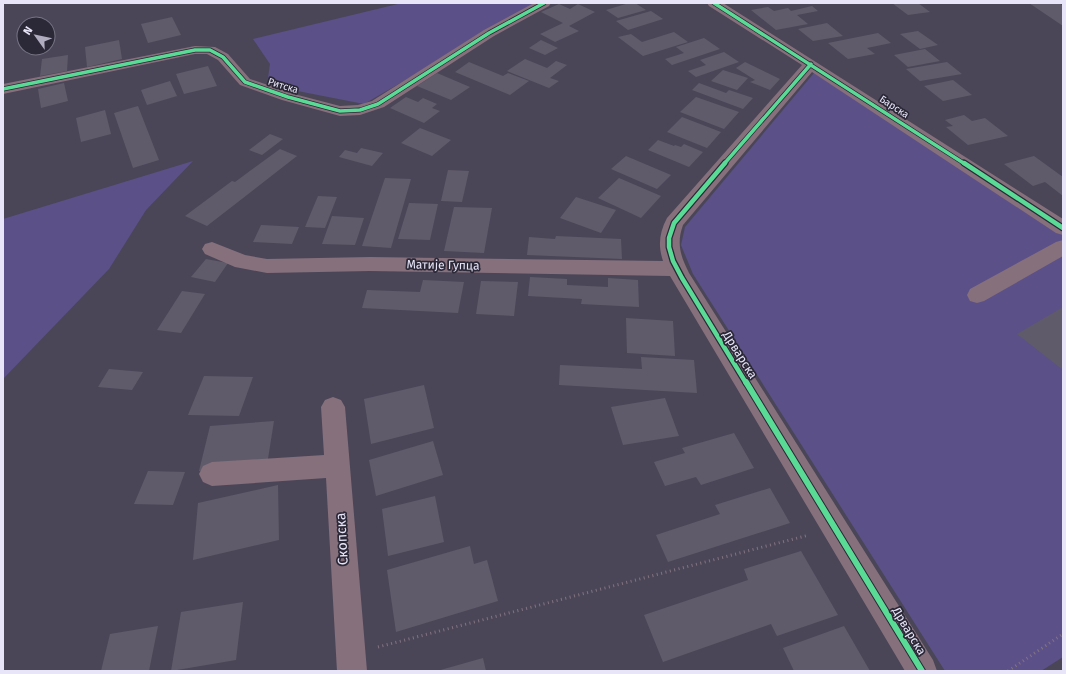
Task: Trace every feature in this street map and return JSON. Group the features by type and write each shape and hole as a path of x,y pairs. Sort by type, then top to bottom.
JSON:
{"street":[{"name":"Ритска","path":"3,89 194,50 210,50 223,57 245,82 265,90 340,111 360,110 378,104 489,33 544,3"},
{"name":"Барска","path":"714,3 811,64 1063,228"},
{"name":"Дрварска","path":"811,64 674,223 670,235 669,247 671,257 678,269 922,671"},
{"path":"977,295 1063,247"},
{"name":"Матије Гупца","path":"212,249 242,262 267,266 370,264 678,269"},
{"name":"Скопска","path":"333,407 338,466 344,590 351,663"},
{"path":"212,474 338,466"}],"path":[{"path":"351,663 835,528"},
{"path":"1008,671 1063,634"}],"shaded area":[{"path":"402,3 542,3 364,104 267,85 270,64 253,39"},
{"path":"814,73 1063,232 1063,657 1041,671 945,671 693,274 681,245 685,227"},
{"path":"193,161 146,210 109,269 3,379 3,219"}],"building":[{"path":"629,3 635,3 646,10 618,18 606,10"},
{"path":"892,3 918,3 930,12 908,15"},
{"path":"1029,3 1059,3 1063,6 1063,26"},
{"path":"559,4 570,9 578,4 595,12 569,26 579,31 555,42 540,34 563,23 541,12"},
{"path":"812,6 818,11 797,15 808,24 776,30 751,10 768,7 774,11 788,8 791,11"},
{"path":"651,11 663,19 628,30 616,21"},
{"path":"172,17 181,35 148,43 141,24"},
{"path":"827,23 843,36 813,41 798,29"},
{"path":"918,31 938,45 920,49 900,34"},
{"path":"674,32 688,42 643,56 618,37 631,34 642,42"},
{"path":"878,33 891,43 867,48 875,54 848,59 828,43"},
{"path":"704,38 720,49 672,65 665,59 684,53 676,47"},
{"path":"119,40 122,59 87,67 85,47"},
{"path":"541,40 558,48 545,55 529,48"},
{"path":"925,49 940,61 908,67 894,55"},
{"path":"724,52 739,62 696,77 688,71 706,65 700,60"},
{"path":"68,55 67,71 40,76 42,59"},
{"path":"525,59 547,68 556,61 567,65 550,78 559,81 549,88 507,71"},
{"path":"469,62 503,76 508,73 529,81 510,95 455,72"},
{"path":"745,62 780,79 770,90 750,82 755,80 736,68"},
{"path":"947,62 962,74 920,81 906,69"},
{"path":"208,66 217,86 184,94 176,74"},
{"path":"723,70 748,78 737,90 711,81"},
{"path":"437,73 470,87 451,100 417,86"},
{"path":"953,80 972,95 943,101 924,86"},
{"path":"170,81 177,96 147,105 141,90"},
{"path":"64,83 68,101 41,108 38,89"},
{"path":"699,83 726,93 729,90 753,98 743,109 692,90"},
{"path":"406,97 418,102 423,98 437,104 432,108 440,111 424,123 390,108"},
{"path":"696,97 739,112 724,129 680,112"},
{"path":"138,106 159,160 133,168 114,113"},
{"path":"105,110 111,134 81,142 76,118"},
{"path":"964,115 972,121 985,118 1008,136 968,145 946,127 953,126 945,120"},
{"path":"682,117 721,132 707,148 667,132"},
{"path":"420,128 451,140 432,156 401,143"},
{"path":"270,134 283,139 262,155 249,150"},
{"path":"658,140 674,146 681,147 684,144 703,152 689,167 648,150"},
{"path":"361,148 383,153 372,166 339,157 345,150 357,153"},
{"path":"280,149 297,156 207,226 185,216 232,181 235,182"},
{"path":"626,156 671,175 657,189 611,169"},
{"path":"1034,156 1063,177 1063,196 1045,182 1033,186 1004,164"},
{"path":"448,170 469,171 462,202 441,201"},
{"path":"385,178 411,179 391,248 362,246"},
{"path":"619,178 661,196 641,218 598,198"},
{"path":"318,196 337,197 325,228 305,227"},
{"path":"576,197 616,210 601,233 560,218"},
{"path":"409,203 438,204 430,240 398,239"},
{"path":"454,207 492,208 484,253 444,251"},
{"path":"332,216 364,218 355,245 322,244"},
{"path":"261,225 299,227 292,244 253,242"},
{"path":"556,236 621,239 622,259 527,255 529,237 555,239"},
{"path":"206,259 228,263 215,282 191,277"},
{"path":"530,277 567,279 567,285 608,287 608,278 638,280 639,307 581,304 582,299 528,296"},
{"path":"423,280 464,282 458,313 362,308 367,290 420,292"},
{"path":"481,281 518,282 514,316 476,314"},
{"path":"182,291 205,294 181,333 157,330"},
{"path":"1063,307 1063,370 1017,334"},
{"path":"626,318 673,321 675,356 627,353"},
{"path":"641,357 694,360 697,393 559,385 560,365 642,369"},
{"path":"109,369 143,372 132,390 98,387"},
{"path":"204,376 253,377 239,416 188,415"},
{"path":"424,385 434,428 371,444 364,399"},
{"path":"665,398 679,436 623,445 611,407"},
{"path":"274,421 267,465 199,471 210,426"},
{"path":"734,433 754,468 701,485 696,477 665,486 654,462 685,453 682,448"},
{"path":"433,441 443,475 376,496 369,460"},
{"path":"148,471 185,472 173,505 134,504"},
{"path":"278,485 279,540 193,560 198,503"},
{"path":"770,488 790,523 668,562 656,535 720,514 715,505"},
{"path":"435,496 444,542 388,556 382,509"},
{"path":"470,546 474,564 487,560 498,601 396,632 387,570"},
{"path":"801,551 838,615 777,636 771,624 663,662 644,615 748,580 744,569"},
{"path":"243,602 236,660 171,671 181,612"},
{"path":"158,626 149,671 101,671 110,634"},
{"path":"844,626 870,671 794,671 783,648"},
{"path":"483,658 486,671 437,671"}],"cycle path":[{"path":"3,89 195,50 210,50 223,57 245,82 288,97 340,111 360,110 378,104 489,33 544,3"},
{"path":"714,3 811,64 1063,228"},
{"path":"811,64 674,223 669,238 670,254 682,278 922,671"}]}
